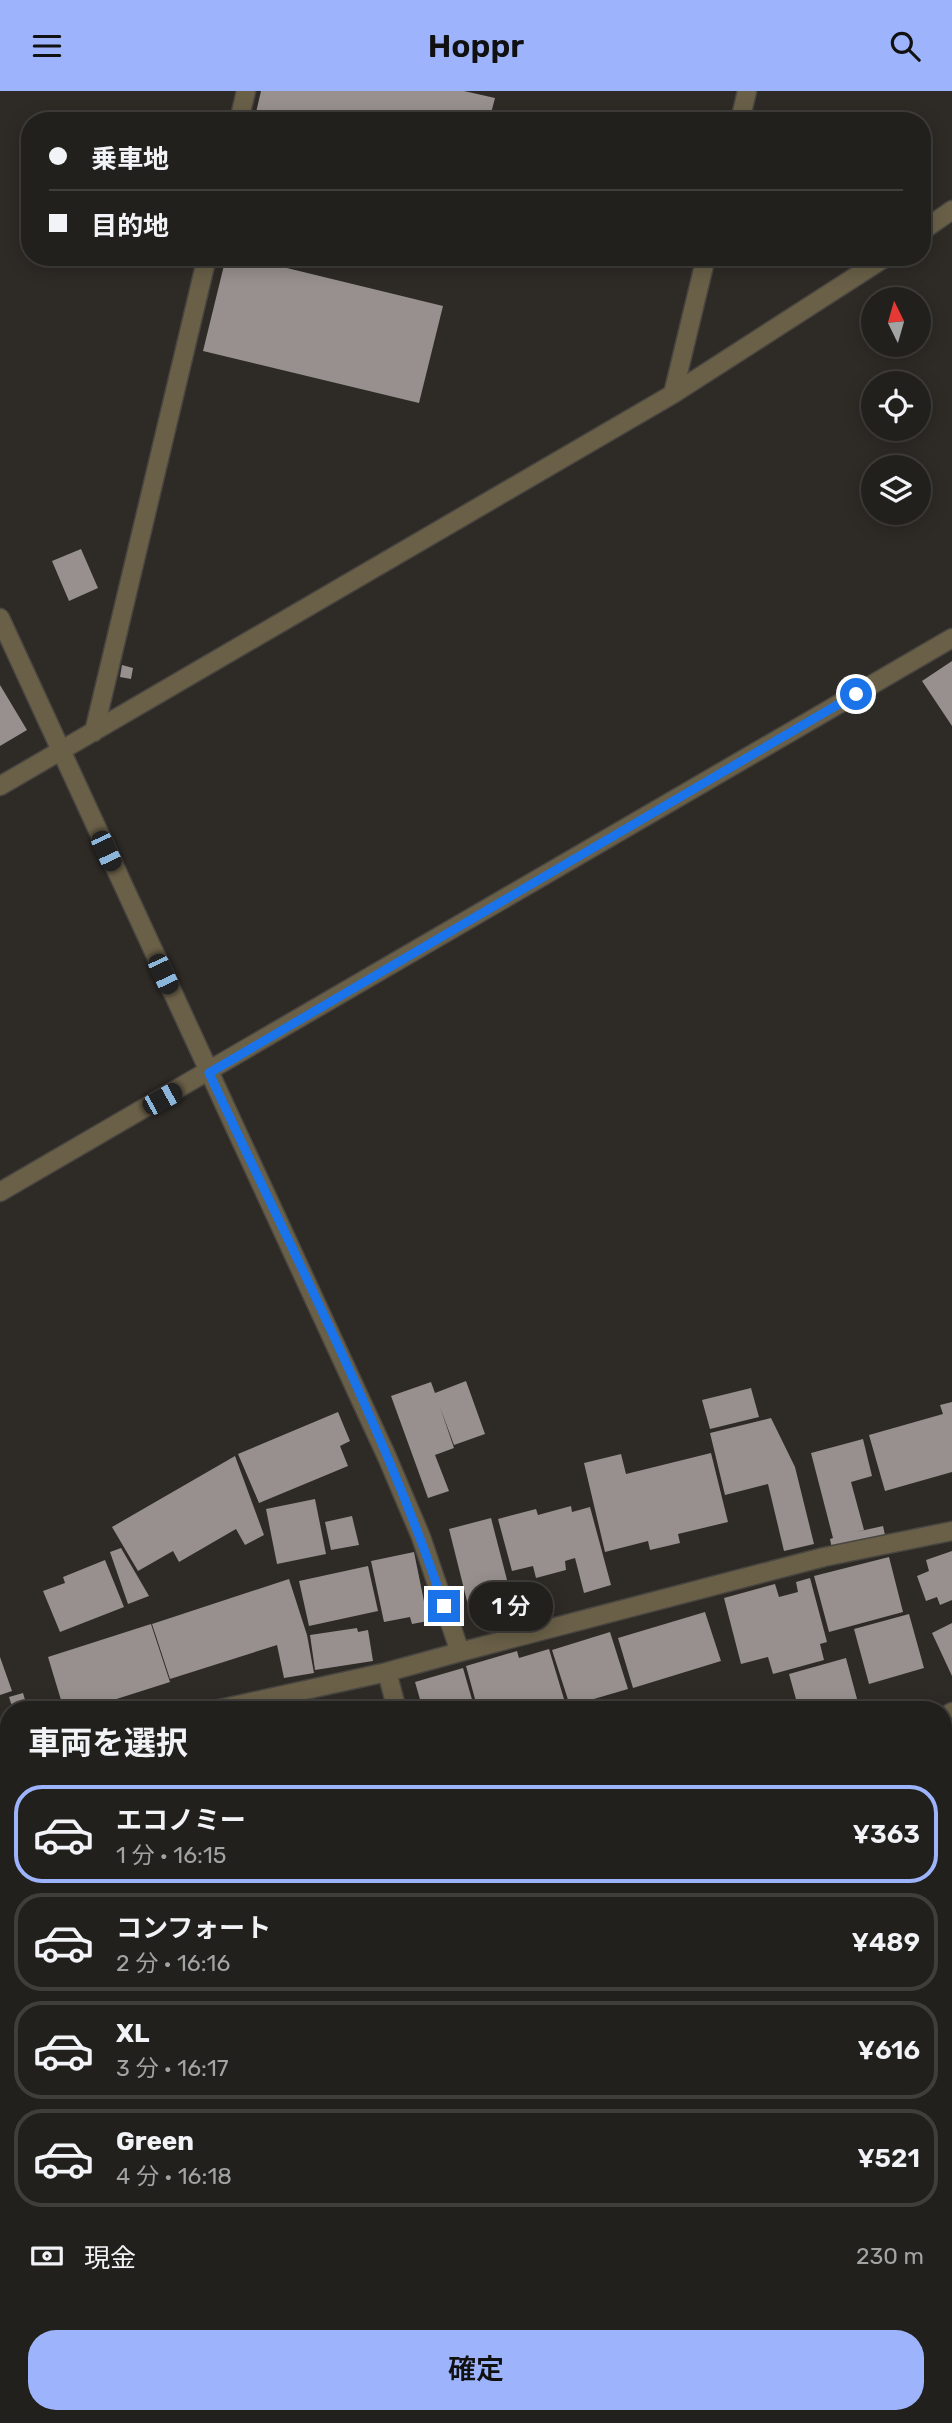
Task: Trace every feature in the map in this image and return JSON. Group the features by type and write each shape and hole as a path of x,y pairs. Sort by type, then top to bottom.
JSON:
{"street":[{"path":"241,112 246,91"},
{"path":"742,112 747,91"},
{"path":"931,225 952,210"},
{"path":"94,732 205,266"},
{"path":"673,394 704,266"},
{"path":"0,786 673,394 872,266"},
{"path":"0,618 387,1457 421,1537 460,1652"},
{"path":"0,1192 209,1073 952,638"},
{"path":"256,1701 387,1672 824,1557 952,1531"},
{"path":"387,1672 395,1701"}],"building":[{"path":"261,91 464,91 495,98 491,112 256,112"},
{"path":"224,266 279,266 443,306 419,403 203,351"},
{"path":"81,549 98,588 69,601 52,561"},
{"path":"952,661 952,726 922,681"},
{"path":"122,665 133,668 131,679 120,677"},
{"path":"0,685 27,730 0,746"},
{"path":"466,1381 485,1434 454,1445 440,1407 454,1448 435,1455 449,1491 428,1498 391,1396 431,1382 435,1393"},
{"path":"751,1388 759,1417 710,1429 702,1400"},
{"path":"952,1402 952,1472 885,1491 869,1435 943,1414 940,1405"},
{"path":"338,1412 350,1441 340,1446 348,1466 259,1503 238,1454"},
{"path":"771,1418 795,1467 814,1544 784,1551 768,1484 725,1495 710,1433"},
{"path":"863,1439 872,1476 851,1482 864,1530 856,1532 883,1526 885,1535 832,1549 830,1539 833,1538 811,1453"},
{"path":"711,1453 728,1522 678,1534 680,1543 650,1550 648,1541 605,1552 584,1463 621,1454 626,1474"},
{"path":"235,1456 264,1535 245,1545 236,1529 179,1562 173,1551 138,1571 112,1527"},
{"path":"315,1499 326,1554 277,1564 266,1509"},
{"path":"571,1506 572,1512 590,1507 611,1585 584,1593 575,1558 565,1561 566,1570 536,1578 533,1566 512,1571 498,1519 536,1509 538,1515"},
{"path":"352,1516 359,1545 331,1550 325,1522"},
{"path":"491,1518 514,1607 471,1617 449,1529"},
{"path":"121,1548 149,1596 128,1604 110,1552"},
{"path":"952,1551 952,1600 940,1605 937,1597 926,1601 917,1576 929,1571 926,1560"},
{"path":"414,1552 428,1621 412,1624 410,1617 384,1622 371,1561"},
{"path":"889,1557 903,1612 829,1632 814,1576"},
{"path":"105,1560 124,1607 60,1632 43,1591 65,1583 63,1577"},
{"path":"368,1566 378,1611 309,1626 299,1581"},
{"path":"810,1578 827,1642 820,1644 824,1660 773,1674 768,1657 741,1664 724,1598 775,1584 779,1597 798,1592 796,1582"},
{"path":"289,1579 307,1635 314,1673 284,1678 277,1645 170,1679 152,1624"},
{"path":"705,1612 721,1661 633,1688 618,1638"},
{"path":"909,1614 924,1668 869,1684 854,1629"},
{"path":"952,1623 952,1676 932,1633"},
{"path":"151,1624 170,1682 110,1701 61,1701 48,1657"},
{"path":"357,1628 358,1632 368,1630 373,1661 315,1670 310,1635"},
{"path":"610,1632 628,1689 587,1701 568,1701 552,1650"},
{"path":"549,1649 564,1699 476,1701 466,1666 517,1651 519,1658"},
{"path":"0,1657 12,1691 0,1695"},
{"path":"846,1658 858,1701 796,1701 789,1674"},
{"path":"463,1668 472,1701 420,1701 415,1682"},
{"path":"23,1693 25,1701 10,1701 9,1697"}],"route":[{"path":"444,1606 421,1537 387,1457 209,1073 856,694"}]}
